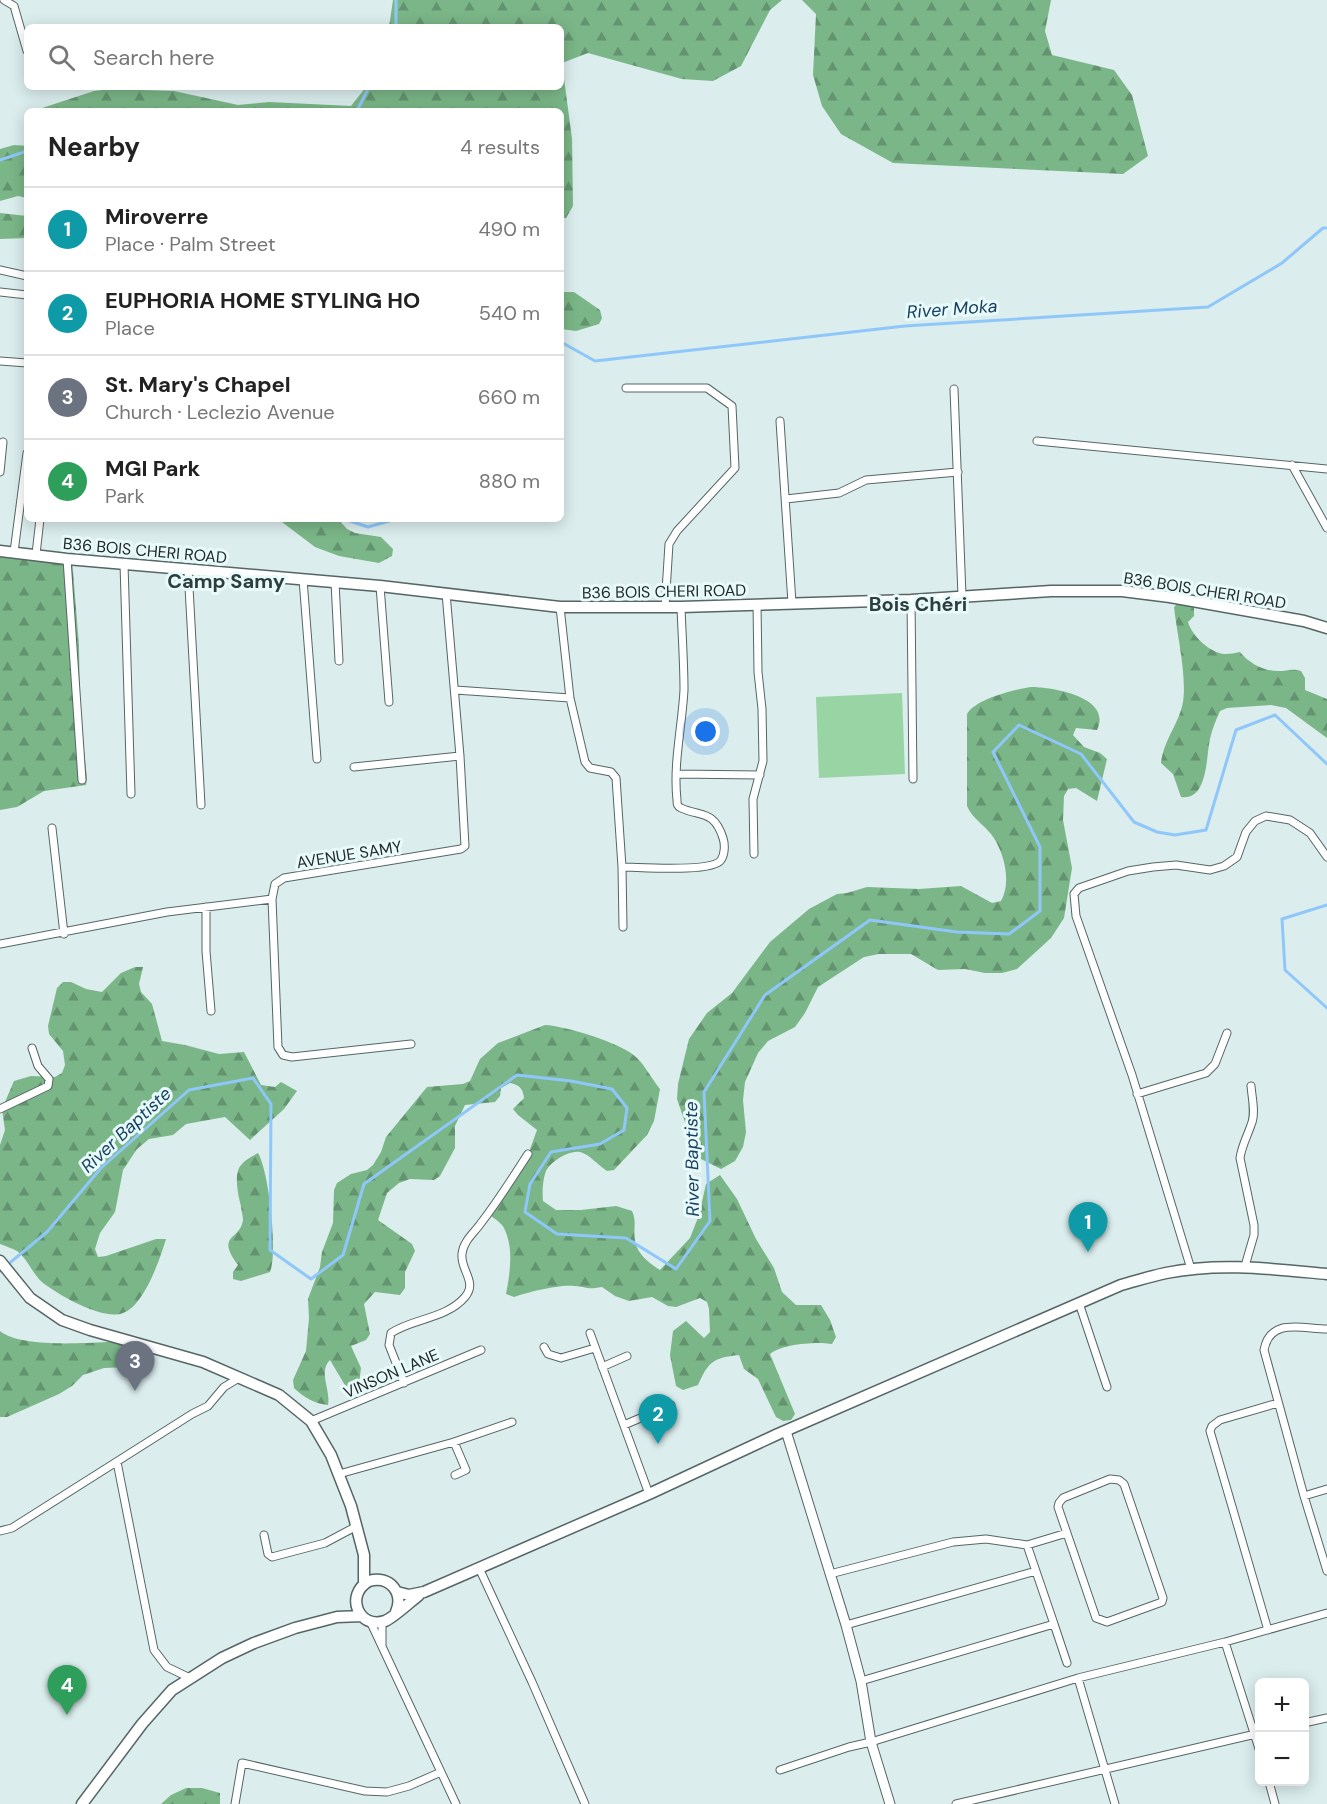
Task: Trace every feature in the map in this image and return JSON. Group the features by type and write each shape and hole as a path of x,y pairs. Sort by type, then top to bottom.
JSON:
{"main road":[{"name":"B36 BOIS CHERI ROAD","path":"0,551 67,559 380,586 560,607 681,607 911,600 1051,591 1122,591 1304,621 1327,628"},
{"path":"0,1261 30,1298 62,1320 203,1362 279,1395 311,1421 331,1455 357,1526 364,1555 364,1584"},
{"path":"82,1804 165,1696 222,1658 254,1643 337,1617 366,1618 382,1622 387,1620 424,1592 1121,1285 1164,1273 1245,1266 1327,1274"},
{"path":"364,1555 380,1579 390,1583 397,1592 399,1599 396,1612"},
{"path":"337,1617 356,1601 358,1591 364,1584 380,1579"},
{"path":"397,1592 409,1595 424,1592"},
{"path":"356,1601 366,1618"}],"street":[{"path":"4,0 14,6 24,41"},
{"path":"0,270 24,275"},
{"path":"0,292 24,295"},
{"path":"0,361 24,363"},
{"path":"626,388 707,388 732,406 735,468 677,531 669,544 665,607"},
{"path":"954,389 962,596"},
{"path":"780,421 792,603"},
{"path":"1037,441 1327,469"},
{"path":"0,472 3,442"},
{"path":"1292,465 1327,528"},
{"path":"786,499 838,493 866,480 958,472"},
{"path":"14,552 24,476"},
{"path":"36,554 40,522"},
{"path":"67,559 82,780"},
{"path":"124,564 131,794"},
{"path":"189,569 201,805"},
{"path":"303,579 317,759"},
{"path":"335,582 339,661"},
{"path":"380,586 389,702"},
{"name":"AVENUE SAMY","path":"272,899 275,884 284,878 461,849 465,846 446,594"},
{"path":"911,600 914,779"},
{"path":"754,854 753,799 762,761 757,604"},
{"path":"560,607 570,698 585,762 590,768 611,772 616,778 622,867 623,927"},
{"path":"622,867 695,868 713,866 720,862 723,855 724,842 717,824 709,817 678,806 676,774 684,690 681,607"},
{"path":"455,690 570,698"},
{"path":"354,767 460,756"},
{"path":"676,774 760,775"},
{"path":"1191,1269 1137,1094 1076,916 1074,894 1079,888 1128,871 1176,865 1210,870 1224,866 1237,858 1246,832 1255,821 1266,816 1290,820 1311,833 1327,857"},
{"path":"52,828 64,933"},
{"path":"0,944 167,912 272,899 278,1047 283,1055 292,1057 411,1044"},
{"path":"207,907 206,951 212,1011"},
{"path":"1137,1094 1206,1073 1212,1069 1227,1034"},
{"path":"0,1109 48,1086 49,1079 38,1066 32,1048"},
{"path":"1245,1266 1254,1235 1254,1225 1240,1158 1241,1147 1252,1125 1251,1086"},
{"path":"404,1383 389,1345 391,1333 436,1316 458,1305 467,1295 471,1288 462,1254 466,1241 528,1154"},
{"path":"1079,1303 1107,1387"},
{"path":"1327,1329 1279,1328 1270,1334 1264,1350 1327,1572"},
{"path":"590,1333 650,1494"},
{"path":"544,1347 548,1354 561,1358 596,1348"},
{"name":"VINSON LANE","path":"311,1421 481,1350"},
{"path":"602,1367 627,1356"},
{"path":"0,1531 12,1528 210,1403 224,1387 239,1378"},
{"path":"1268,1630 1210,1431 1212,1426 1220,1420 1278,1403"},
{"path":"624,1425 671,1406"},
{"path":"339,1474 454,1442 512,1422"},
{"path":"786,1431 846,1625 861,1681 871,1742 890,1804"},
{"path":"454,1442 466,1470 455,1474"},
{"path":"117,1462 154,1650 167,1667 190,1678"},
{"path":"1110,1479 1119,1480 1124,1484 1162,1594 1162,1602 1107,1622 1096,1618 1067,1533 1058,1507 1063,1498 1110,1479"},
{"path":"1304,1496 1327,1489"},
{"path":"264,1534 268,1554 272,1557 325,1543 357,1526"},
{"path":"830,1574 953,1542 986,1539 1027,1545 1067,1533"},
{"path":"1027,1545 1067,1663"},
{"path":"479,1568 585,1804"},
{"path":"846,1625 1036,1571"},
{"path":"780,1770 1078,1678 1225,1642 1327,1613"},
{"path":"366,1618 456,1804"},
{"path":"382,1622 382,1647"},
{"path":"861,1681 1054,1623"},
{"path":"1225,1642 1257,1732"},
{"path":"1078,1678 1115,1804"},
{"path":"1309,1722 1327,1718"},
{"path":"956,1804 1255,1733"},
{"path":"235,1804 242,1763 365,1791 387,1792 441,1772"},
{"path":"1270,1786 1275,1804"}],"green space":[{"path":"393,0 782,0 770,10 741,66 713,81 682,79 588,53 564,62 564,24 389,24"},
{"path":"802,0 1051,0 1045,31 1052,55 1114,70 1132,95 1148,156 1123,174 893,163 841,134 822,106 813,75 816,14"},
{"path":"564,78 572,139 573,206 564,218 564,108 42,108 102,90 174,91 238,105 269,102 351,106 364,90 564,90"},
{"path":"14,145 24,146 24,197 18,196 0,201 0,149"},
{"path":"0,213 24,216 24,238 0,239"},
{"path":"564,292 574,292 600,310 602,318 599,324 576,331 564,329"},
{"path":"282,522 341,522 355,533 381,537 393,549 392,556 379,563 339,556 315,547"},
{"path":"0,553 72,559 79,645 80,709 87,779 86,785 44,791 17,807 0,810"},
{"path":"1179,602 1188,603 1194,608 1194,616 1188,622 1190,627 1202,643 1213,651 1225,654 1240,652 1252,663 1267,670 1301,671 1305,678 1305,690 1327,699 1327,738 1286,708 1271,705 1227,708 1220,711 1213,728 1201,785 1190,796 1181,797 1173,774 1161,763 1165,746 1183,702 1183,668 1174,607"},
{"path":"1031,687 1065,692 1089,702 1096,709 1100,719 1097,730 1076,728 1073,735 1084,747 1100,753 1107,759 1097,801 1076,788 1068,789 1064,796 1063,820 1072,868 1064,918 1051,938 1017,969 1002,973 985,973 965,969 938,970 911,954 879,954 864,957 818,987 795,1027 768,1041 758,1053 745,1082 743,1100 746,1132 743,1147 735,1161 721,1169 697,1157 677,1099 678,1084 689,1039 707,1013 732,993 770,942 809,909 837,894 867,887 919,889 961,886 992,903 1001,901 1006,876 1000,849 991,834 967,806 967,714 986,700"},
{"path":"902,693 905,774 819,778 816,697"},
{"path":"135,967 143,967 139,984 141,992 152,1004 162,1041 219,1054 244,1052 261,1085 275,1087 281,1082 297,1091 284,1109 250,1140 225,1117 186,1124 173,1135 149,1139 137,1149 123,1170 115,1212 100,1233 95,1249 98,1257 106,1256 156,1239 166,1239 155,1269 138,1301 131,1309 114,1314 82,1306 59,1294 39,1280 17,1251 0,1244 0,1145 5,1130 2,1109 14,1081 31,1076 55,1077 62,1073 65,1065 63,1051 49,1034 48,1026 57,988 63,982 71,982 86,989 102,992 121,973"},
{"path":"545,1025 593,1036 630,1052 660,1089 654,1121 647,1135 614,1170 607,1171 580,1152 562,1156 547,1169 543,1184 543,1201 556,1210 616,1206 632,1211 636,1245 641,1254 660,1270 690,1238 699,1215 706,1184 720,1175 737,1199 756,1239 774,1268 782,1292 796,1305 821,1305 836,1337 832,1344 800,1344 782,1348 770,1354 795,1414 791,1420 783,1421 776,1417 758,1379 744,1369 739,1355 713,1362 698,1385 683,1390 676,1386 670,1355 673,1331 686,1321 704,1338 710,1332 707,1302 700,1298 676,1307 668,1306 652,1297 629,1301 615,1296 602,1287 579,1286 561,1286 514,1297 506,1294 510,1269 509,1244 503,1226 487,1213 529,1152 537,1130 513,1109 524,1098 520,1088 510,1083 501,1088 500,1096 495,1102 465,1105 455,1126 455,1148 440,1176 434,1180 410,1179 399,1183 387,1193 378,1220 412,1244 415,1251 405,1272 405,1288 400,1295 375,1292 364,1304 370,1334 366,1340 351,1346 361,1368 359,1384 353,1388 346,1387 330,1360 325,1370 328,1405 310,1399 294,1388 293,1380 306,1351 308,1299 333,1223 334,1190 337,1183 373,1165 386,1137 427,1087 463,1084 470,1081 480,1059 498,1043"},
{"path":"258,1153 269,1194 273,1231 272,1262 270,1272 241,1281 233,1279 233,1272 238,1265 229,1248 231,1239 238,1232 243,1220 237,1178 239,1168 244,1162"},
{"path":"0,1331 12,1337 47,1343 141,1340 152,1350 153,1366 104,1368 83,1375 59,1394 7,1417 0,1417"},
{"path":"186,1788 202,1788 220,1793 220,1804 161,1804 171,1795"}],"waterway":[{"path":"396,0 396,24"},
{"path":"358,108 368,90"},
{"name":"River Moka","path":"0,160 24,152"},
{"name":"River Moka","path":"564,344 595,361 905,326 1208,307 1282,263 1323,228 1327,228"},
{"name":"River Moka","path":"353,522 368,527 386,522"},
{"name":"River Baptiste","path":"0,1271 47,1232 101,1168 189,1090 253,1078 271,1104 270,1250 311,1279 343,1255 364,1184 517,1075 571,1081 612,1089 627,1108 624,1130 600,1144 551,1152 530,1184 525,1212 557,1234 626,1238 676,1269 710,1221 704,1092 765,995 870,920 957,932 1009,934 1040,911 1040,847 993,752 1019,725 1081,754 1134,822 1157,832 1175,835 1206,830 1236,730 1275,715 1327,764"},
{"name":"River Baptiste","path":"1327,905 1282,919 1285,970 1327,1008"}],"place":[{"name":"Miroverre","path":"1088,1252"},
{"name":"St. Mary's Chapel","path":"135,1391"},
{"name":"EUPHORIA HOME STYLING HO","path":"658,1444"},
{"name":"MGI Park","path":"67,1715"}],"district":[{"name":"Camp Samy","path":"226,581"},
{"name":"Bois Chéri","path":"918,604"}]}
